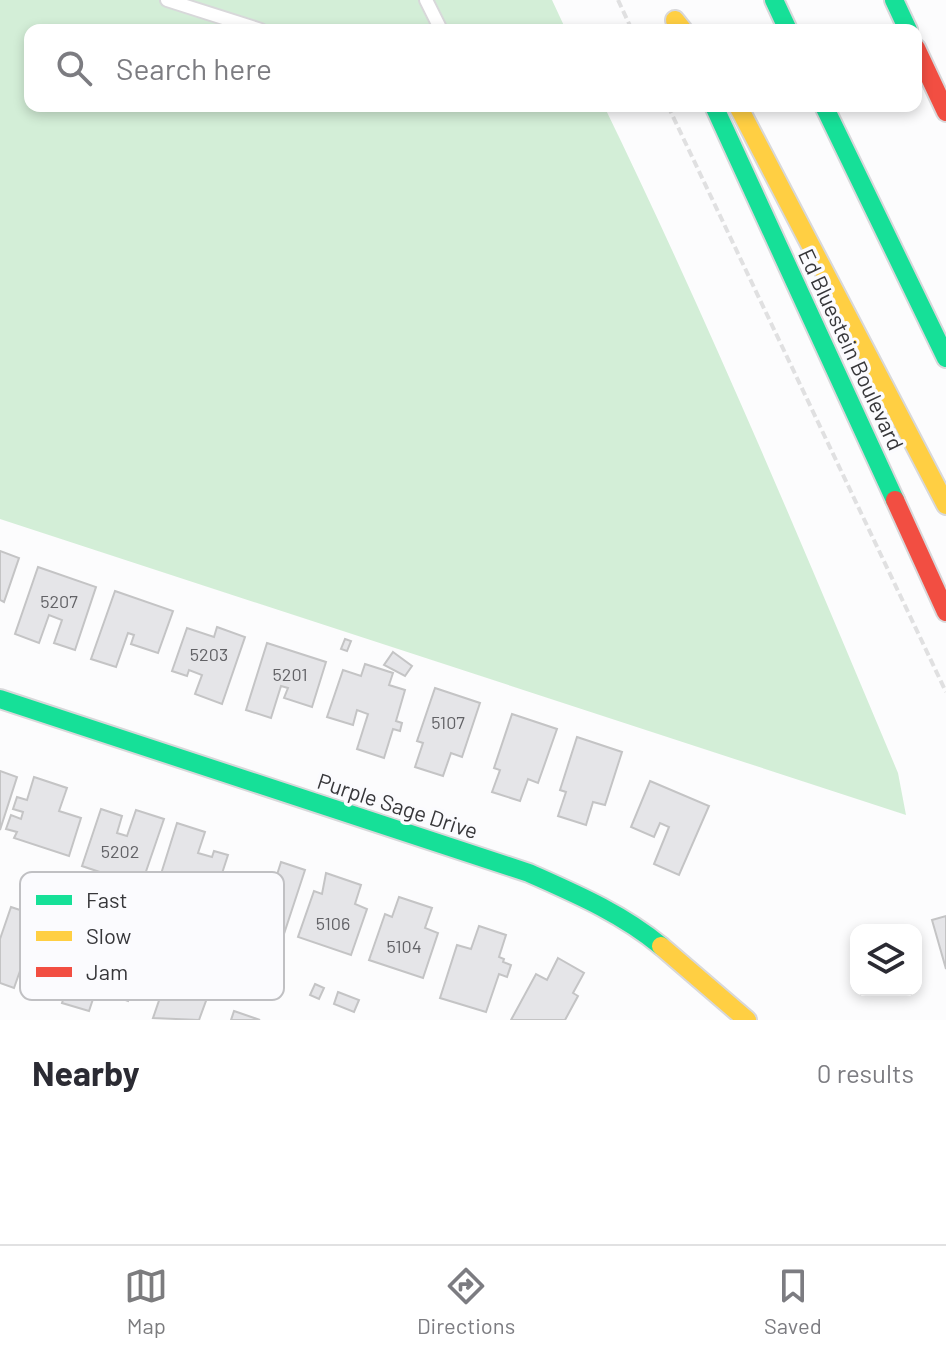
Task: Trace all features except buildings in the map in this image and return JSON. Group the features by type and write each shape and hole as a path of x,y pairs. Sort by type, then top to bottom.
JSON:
{"main road":[{"path":"665,0 677,24"},
{"path":"774,0 785,24"},
{"path":"894,0 905,24"},
{"path":"922,61 946,112"},
{"name":"Ed Bluestein Boulevard","path":"717,112 946,612"},
{"path":"741,112 946,505"},
{"path":"827,112 946,358"},
{"name":"Purple Sage Drive","path":"0,699 529,873 597,903 639,928 747,1020"}],"lane":[{"path":"167,0 242,24"},
{"path":"426,0 438,24"}],"path":[{"path":"618,0 629,24"},
{"path":"671,112 946,692"}],"green space":[{"path":"0,0 552,0 563,24 24,24 24,112 607,112 792,521 898,773 906,815 0,519"}],"traffic: fast":[{"path":"774,0 785,24"},
{"path":"894,0 905,24"},
{"path":"717,112 895,500"},
{"path":"827,112 946,358"},
{"path":"0,699 529,873 614,914 661,946"}],"traffic: slow":[{"path":"675,20 678,24"},
{"path":"741,112 946,505"},
{"path":"661,946 747,1020"}],"traffic: jam":[{"path":"922,61 946,112"},
{"path":"895,500 946,612"}]}
